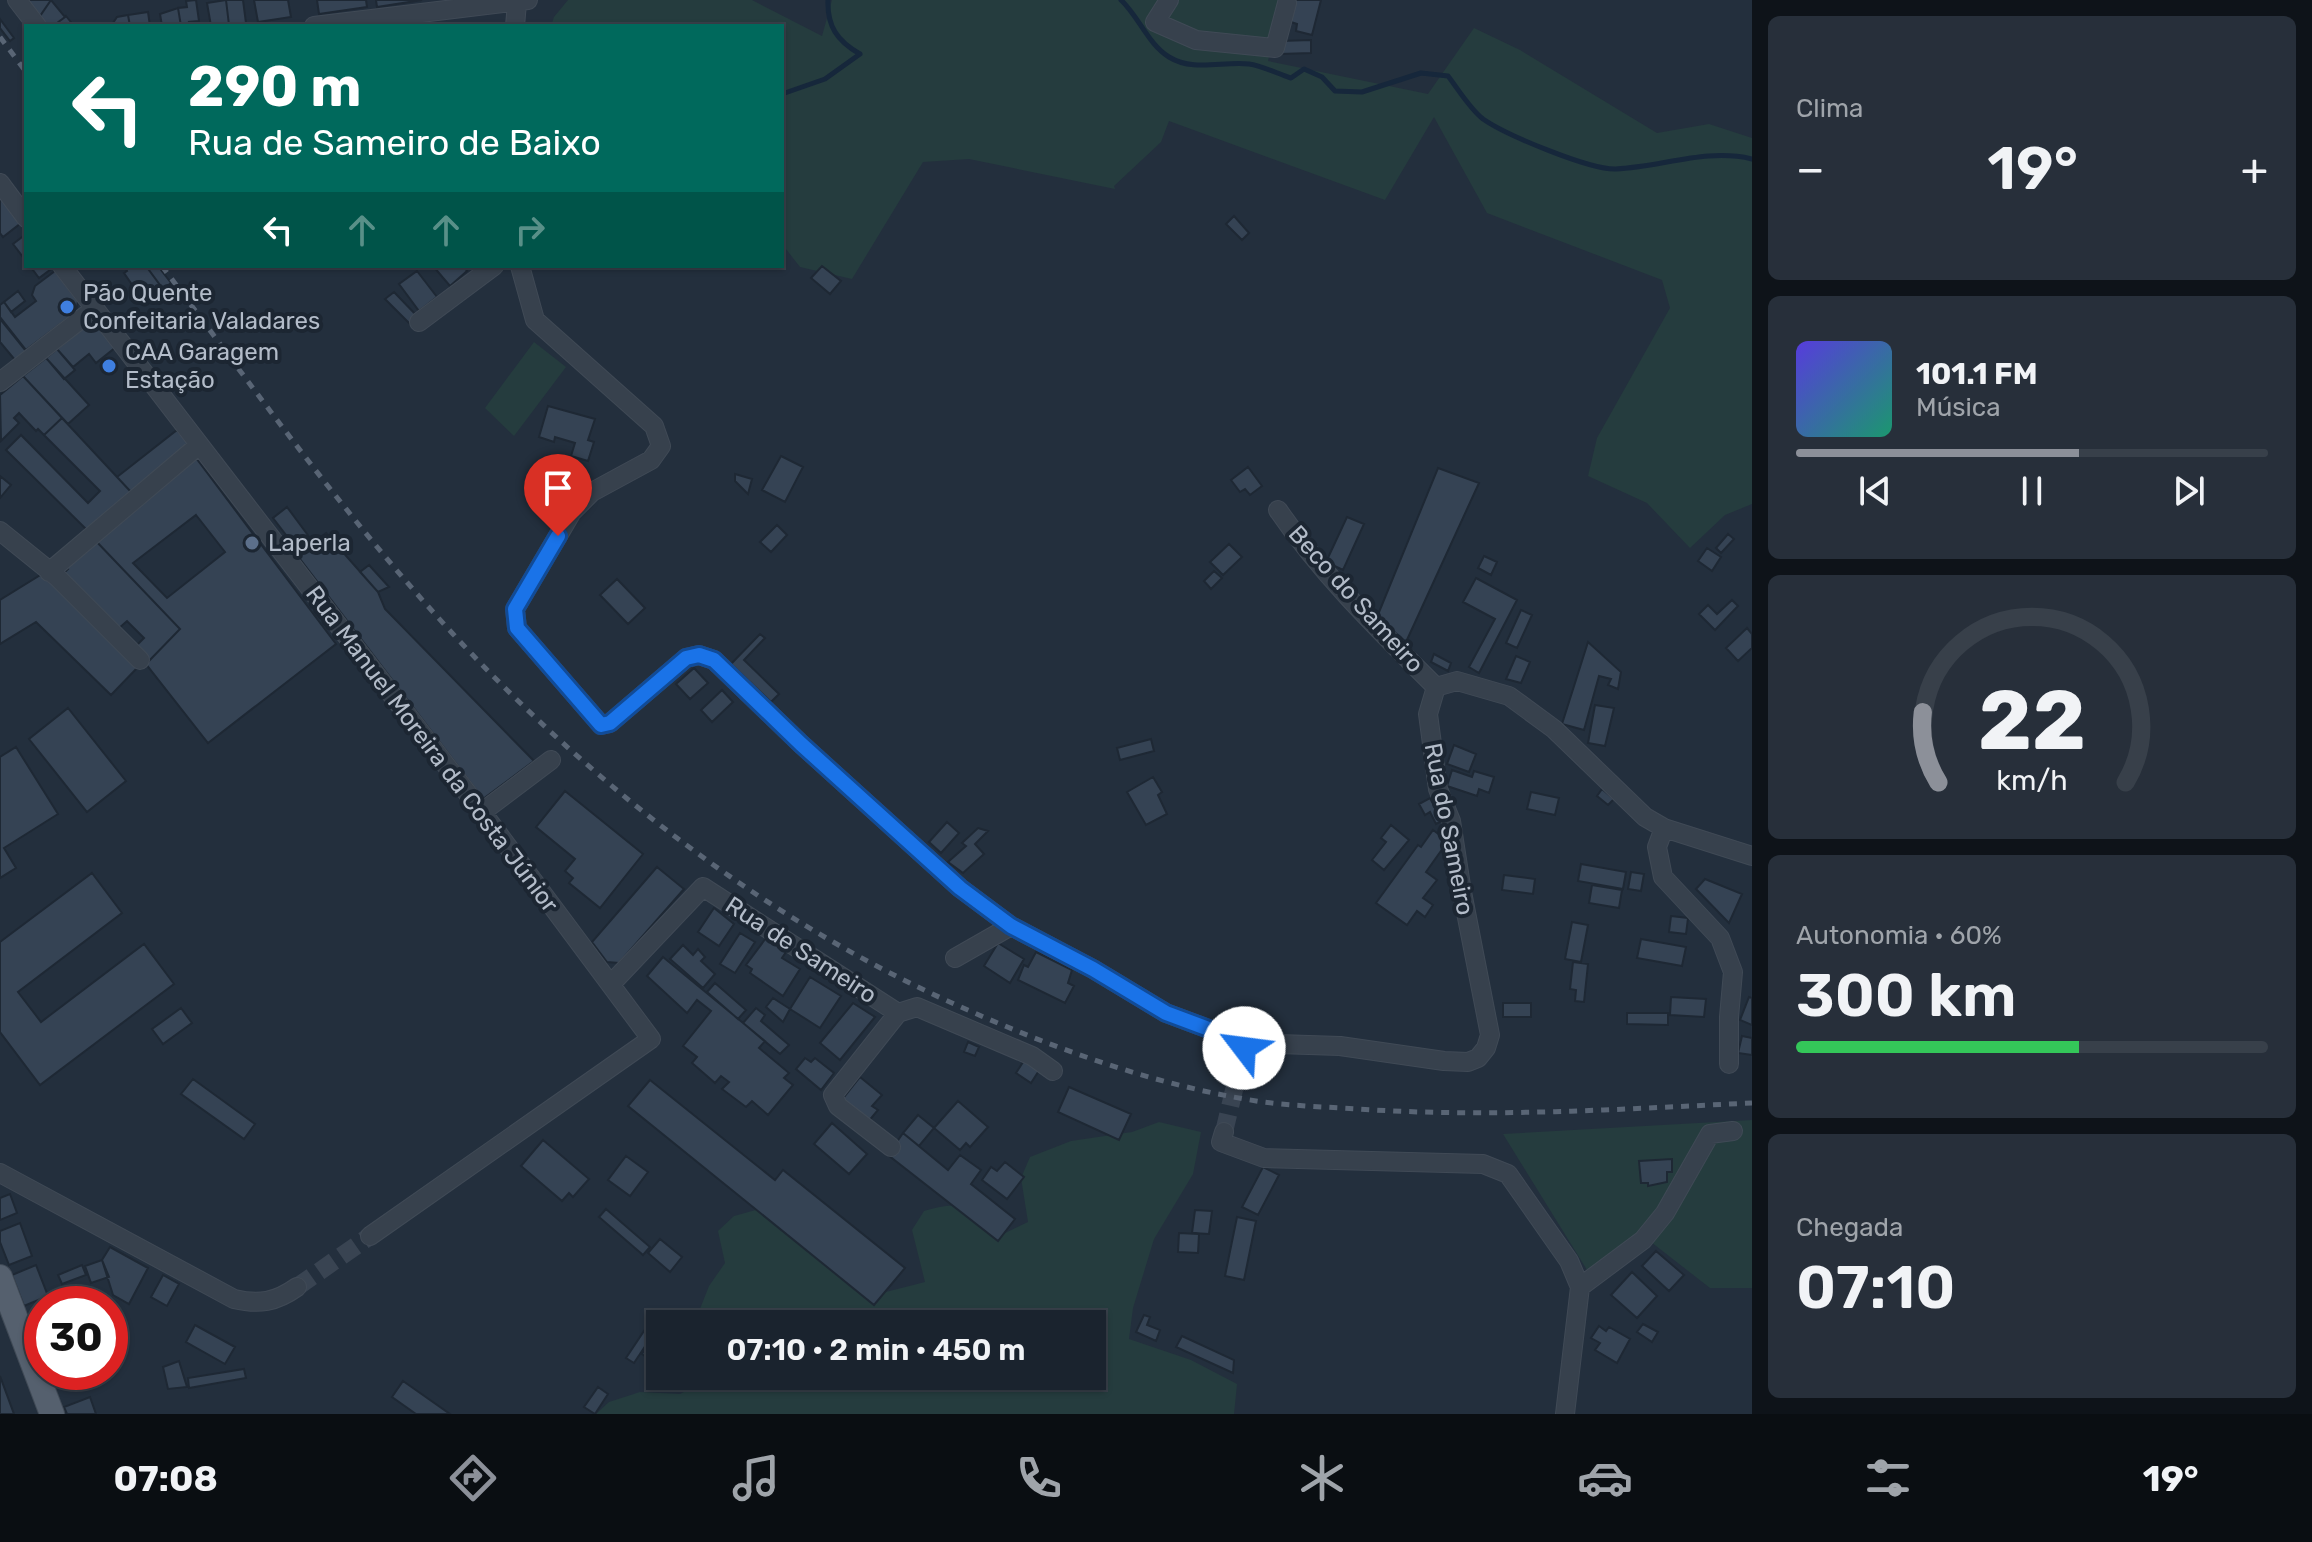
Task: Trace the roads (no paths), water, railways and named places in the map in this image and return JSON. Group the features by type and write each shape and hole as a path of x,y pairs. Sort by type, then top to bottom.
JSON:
{"main road":[{"path":"0,1279 52,1414"}],"street":[{"path":"17,0 35,24"},
{"path":"1169,0 1155,22 1196,40 1275,48 1287,3"},
{"path":"331,24 523,1 516,24"},
{"path":"0,183 24,215"},
{"name":"Rua Manuel Moreira da Costa Júnior","path":"63,268 482,812 651,1039 370,1236"},
{"path":"419,322 491,268"},
{"name":"Rua do Sameiro","path":"521,268 535,320 654,426 661,446 651,460 592,492 572,512 515,609 517,628 601,725 610,723 686,658 699,655 714,660 801,744 960,888 1011,926 1093,969 1166,1013 1245,1045 1340,1046 1468,1062 1478,1058 1486,1048 1490,1035 1451,821 1438,789 1428,714 1436,687"},
{"path":"0,382 94,309"},
{"path":"49,572 199,445"},
{"name":"Beco do Sameiro","path":"1278,510 1299,540 1348,596 1436,687"},
{"path":"0,531 49,572 140,660"},
{"path":"1436,687 1457,681 1509,696 1554,729 1645,817 1664,828 1752,856"},
{"path":"482,812 551,760"},
{"path":"1664,828 1657,847 1663,877 1720,938 1733,972 1729,1064"},
{"name":"Rua de Sameiro","path":"611,984 703,887 898,1013 833,1095 838,1106 891,1147"},
{"path":"955,958 1011,926"},
{"path":"898,1013 917,1007 1032,1056 1053,1071"},
{"path":"1580,1287 1643,1240 1665,1213 1710,1134 1733,1131"},
{"path":"1223,1137 1264,1158 1483,1164 1508,1174 1569,1261 1580,1287 1565,1414"},
{"path":"0,1173 234,1299 253,1303 275,1300 297,1287"}],"waterway":[{"path":"784,93 825,79 860,54 845,44 835,32 829,18 828,0"},
{"path":"1121,0 1162,52 1188,64 1249,64 1291,78 1304,69 1322,77 1335,91 1362,92 1421,73 1448,76 1473,110 1494,126 1548,150 1604,168 1633,168 1718,156 1752,159"}],"tunnel":[{"path":"1224,1132 1244,1048"},
{"path":"297,1287 370,1236"}],"railway":[{"path":"0,37 24,69"},
{"path":"163,268 366,534 501,684 607,782 662,827 720,870 841,947 970,1011 1077,1054 1188,1087 1263,1102 1457,1113 1752,1103"}],"place":[{"name":"Pão Quente Confeitaria Valadares","path":"67,307"},
{"name":"CAA Garagem Estação","path":"109,366"},
{"name":"Laperla","path":"252,543"}]}
